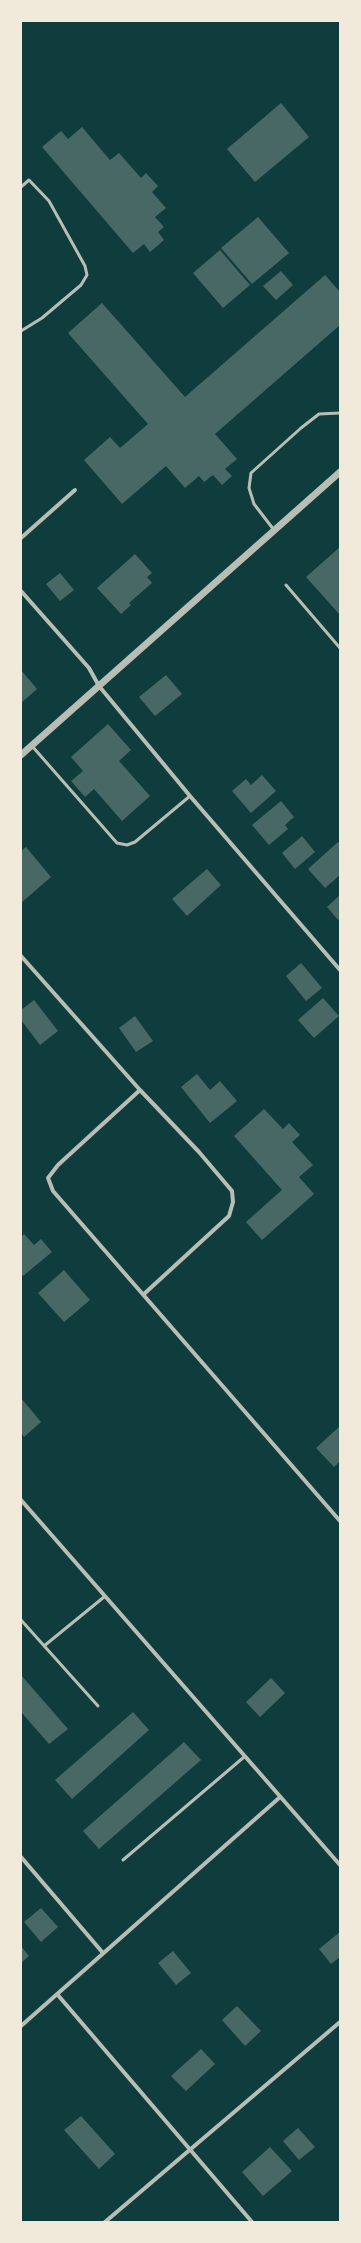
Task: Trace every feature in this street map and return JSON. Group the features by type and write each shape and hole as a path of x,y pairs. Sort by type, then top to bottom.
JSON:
{"street":[{"path":"21,755 340,472"},
{"path":"21,538 75,490"},
{"path":"21,591 89,668 99,686 190,796 340,970"},
{"path":"21,956 140,1090 199,1152 232,1191 233,1202 229,1216 144,1294"},
{"path":"140,1090 58,1165 48,1178 53,1191 340,1521"},
{"path":"21,1500 279,1798 340,1865"},
{"path":"21,2026 279,1798"},
{"path":"21,1857 103,1953"},
{"path":"57,1994 252,2222"},
{"path":"105,2222 340,2022"}],"lane":[{"path":"21,187 29,180 49,201 85,266 87,276 75,290 42,318 21,332"},
{"path":"274,530 254,504 248,488 251,473 318,414 340,413"},
{"path":"286,585 340,648"},
{"path":"32,746 117,843 127,845 135,842 190,796"},
{"path":"44,1646 104,1597"},
{"path":"21,1620 98,1706"},
{"path":"123,1860 244,1757"}],"building":[{"path":"281,103 309,137 255,182 227,149"},
{"path":"82,127 110,160 119,153 141,178 146,173 158,186 152,192 166,208 155,217 164,227 158,232 164,240 150,252 144,244 133,253 42,147 61,131 68,139"},
{"path":"258,217 289,253 252,284 221,248"},
{"path":"220,250 250,285 223,308 193,273"},
{"path":"281,271 293,285 276,300 263,286"},
{"path":"325,275 340,292 340,325 215,434 237,459 225,469 232,476 222,485 213,475 204,482 199,476 185,488 166,466 122,504 84,460 110,437 120,448 148,424 68,333 102,303 185,397"},
{"path":"340,547 340,615 306,577"},
{"path":"135,554 152,573 147,577 152,583 129,603 131,605 121,614 97,588"},
{"path":"60,573 74,590 60,601 46,584"},
{"path":"21,670 37,689 21,703"},
{"path":"166,675 182,694 155,716 139,697"},
{"path":"108,724 131,750 119,761 150,796 122,821 94,789 85,797 71,781 83,771 71,757"},
{"path":"262,775 276,791 251,813 232,791 246,779 251,785"},
{"path":"281,801 294,817 285,825 288,829 269,845 252,825"},
{"path":"302,836 315,852 295,869 282,853"},
{"path":"338,842 340,844 340,875 325,888 308,869"},
{"path":"26,847 51,877 21,903 21,851"},
{"path":"207,869 221,885 187,916 172,899"},
{"path":"340,895 340,918 338,920 327,907"},
{"path":"301,963 322,988 306,1001 286,976"},
{"path":"323,998 339,1016 314,1038 298,1020"},
{"path":"34,1000 58,1031 40,1045 21,1020 21,1010"},
{"path":"135,1016 153,1041 136,1052 119,1028"},
{"path":"197,1074 210,1090 220,1081 237,1101 210,1123 181,1087"},
{"path":"264,1109 283,1129 289,1123 300,1135 292,1142 313,1165 299,1177 314,1194 262,1240 246,1222 282,1190 234,1136"},
{"path":"24,1234 34,1245 41,1239 52,1252 23,1276 21,1274 21,1237"},
{"path":"64,1270 90,1300 64,1322 38,1293"},
{"path":"21,1398 41,1422 24,1437 21,1433"},
{"path":"340,1426 340,1461 334,1467 316,1448"},
{"path":"21,1675 68,1729 49,1744 21,1712"},
{"path":"271,1678 285,1693 260,1717 246,1702"},
{"path":"133,1712 149,1730 72,1799 55,1780"},
{"path":"184,1742 201,1760 99,1849 83,1831"},
{"path":"41,1908 58,1927 41,1942 24,1922"},
{"path":"340,1932 340,1957 331,1964 319,1949"},
{"path":"21,1946 29,1956 21,1963"},
{"path":"173,1951 191,1973 176,1985 158,1963"},
{"path":"237,2006 261,2031 245,2046 222,2020"},
{"path":"201,2049 215,2064 186,2091 171,2076"},
{"path":"81,2116 115,2154 99,2169 64,2130"},
{"path":"298,2128 315,2147 299,2160 283,2141"},
{"path":"270,2147 292,2171 263,2196 242,2172"}]}
